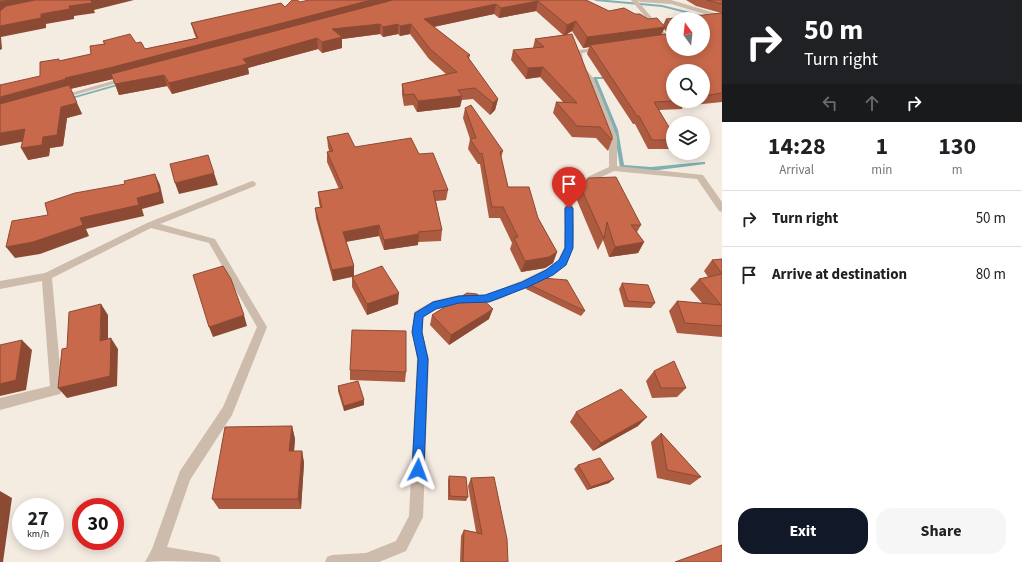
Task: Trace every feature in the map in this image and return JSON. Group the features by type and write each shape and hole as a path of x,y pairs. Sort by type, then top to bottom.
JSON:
{"street":[{"path":"634,0 667,40 652,42"},
{"path":"640,0 669,1 722,17"},
{"path":"608,48 579,52 581,68 591,79 613,137 613,168"},
{"path":"53,98 130,78"},
{"path":"332,562 366,560 401,546 416,517 423,359 417,332 418,316 433,306 459,299 485,299 525,284 558,266 562,262 569,248 570,230 568,197 584,182 613,168 700,177 722,209"},
{"path":"0,285 47,276 150,225 252,184"},
{"path":"150,225 212,240 262,327 228,411 185,476 155,557 214,562"},
{"path":"0,404 56,390 47,276"}],"building":[{"path":"35,0 91,0 92,3 69,6 70,9 41,14 41,18 0,26 0,11 6,6"},
{"path":"292,0 297,0 300,2 309,0 371,0 65,78 66,79 0,97 0,85 40,76 40,62 59,59 59,61 91,54 90,46 105,44 103,41 130,34 136,43 141,42 145,49 198,38 191,23 281,3 285,7"},
{"path":"393,0 586,0 609,11 624,8 635,14 640,14 648,19 657,18 665,27 587,37 576,21 567,25 538,1 501,8 496,4 424,19 470,55 467,56 498,99 493,103 475,88 458,90 462,96 418,101 414,94 404,95 402,84 457,72 430,49 411,24 400,26 398,24 383,27 380,24 332,29 342,37 322,42 317,38 243,59 247,64 169,83 164,75 115,84 111,74"},
{"path":"707,0 722,0 722,4"},
{"path":"722,13 722,93 710,95 710,64 666,64 666,101 654,102 666,122 666,140 652,140 639,116 637,116 590,45 666,34 666,56 710,56 710,14"},
{"path":"572,34 612,136 612,140 600,127 577,126 556,102 577,103 543,67 528,68 513,50 544,47 535,39"},
{"path":"69,85 77,103 61,107 57,135 43,137 42,145 21,148 25,129 0,133 0,104"},
{"path":"471,105 503,151 500,152 508,187 529,187 538,218 557,252 549,257 525,261 514,238 518,237 503,207 492,207 482,153 480,154 470,139 476,138 465,108"},
{"path":"348,133 355,147 411,138 419,154 433,153 448,190 433,191 442,230 418,232 419,234 384,240 379,225 343,232 354,266 332,270 315,208 322,207 318,192 343,188 327,152 333,151 327,137"},
{"path":"208,155 214,173 175,183 170,164"},
{"path":"155,174 160,192 137,198 139,205 80,218 83,225 33,242 6,247 12,221 48,215 45,203 75,193 125,184 124,181"},
{"path":"616,177 641,225 631,225 644,242 615,247 607,222 604,239 581,188 583,188 580,186 589,178"},
{"path":"722,259 722,274 712,260"},
{"path":"223,266 231,279 244,315 209,327 193,275"},
{"path":"382,266 399,293 367,304 352,277"},
{"path":"722,274 722,326 685,323 677,301 721,305 699,279"},
{"path":"542,278 567,280 585,311 528,284"},
{"path":"622,283 648,285 655,303 628,301"},
{"path":"467,293 477,294 493,309 451,335 432,315"},
{"path":"101,304 100,341 111,338 110,376 58,388 62,349 67,348 69,312"},
{"path":"352,330 406,331 406,372 350,370"},
{"path":"22,340 16,380 0,384 0,345"},
{"path":"674,361 686,388 661,388 654,371"},
{"path":"358,381 364,400 344,406 338,386"},
{"path":"621,389 647,417 601,443 576,412"},
{"path":"292,426 289,451 302,451 298,499 212,499 225,427"},
{"path":"661,433 701,477 667,470"},
{"path":"600,458 614,479 591,487 578,465"},
{"path":"449,476 466,477 468,497 450,496"},
{"path":"494,477 507,539 508,562 463,562 464,530 482,534 471,478"},
{"path":"722,545 722,562 675,562"}],"waterway":[{"path":"596,0 662,6 722,21"},
{"path":"609,78 595,78 616,130 622,166 651,169 703,163"},
{"path":"67,99 122,84"}],"route":[{"path":"418,470 423,359 417,332 418,316 433,306 459,299 485,299 525,284 549,272 562,262 569,248 569,208"}]}
